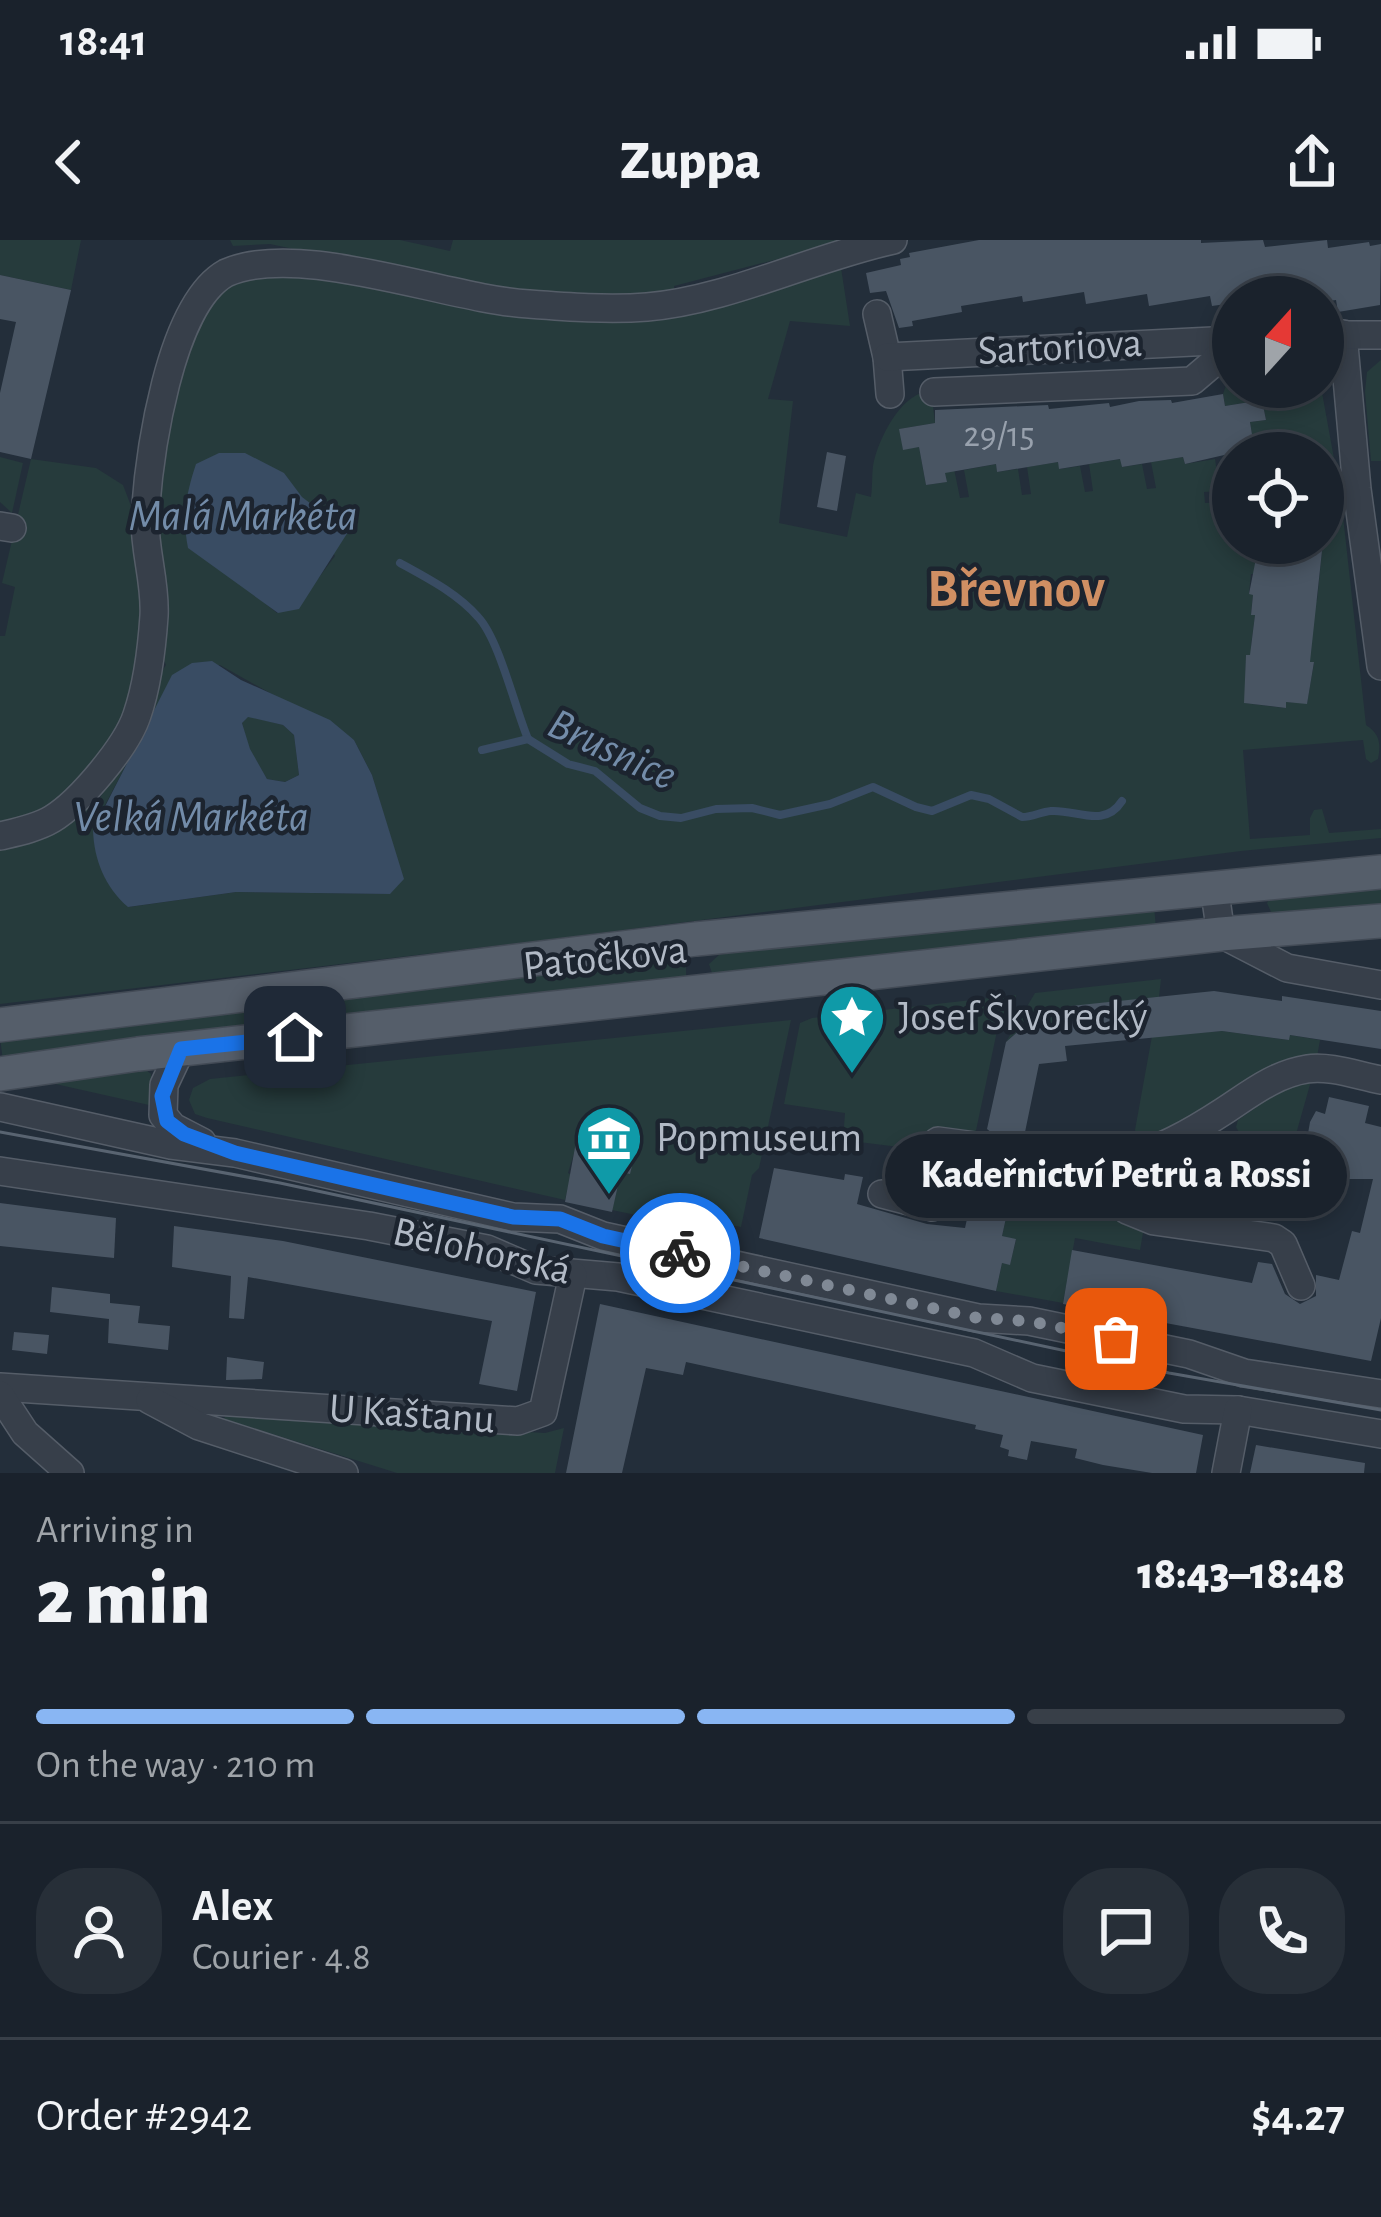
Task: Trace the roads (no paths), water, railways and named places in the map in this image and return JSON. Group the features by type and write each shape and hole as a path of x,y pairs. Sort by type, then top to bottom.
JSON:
{"main road":[{"name":"Patočkova","path":"0,1025 696,939 1381,872"},
{"name":"Patočkova","path":"0,1074 181,1049 1221,934 1381,921"},
{"path":"696,939 700,993"}],"street":[{"path":"0,836 51,820 73,802 119,750 137,716 154,614 145,519 163,398 172,353 186,322 224,274 270,260 298,261 418,280 523,304 650,307 893,240"},
{"path":"877,314 890,394"},
{"path":"1344,335 1381,335"},
{"name":"Sartoriova","path":"887,357 1212,341"},
{"path":"934,392 1192,380 1212,364"},
{"path":"1344,388 1371,517 1381,666"},
{"path":"1214,886 1221,934 1287,968 1381,985"},
{"name":"Bělohorská","path":"181,1049 164,1085 163,1115 184,1134 235,1153"},
{"path":"1020,1156 1088,1166 1127,1158 1187,1135 1272,1079 1311,1067 1381,1080"},
{"name":"Bělohorská","path":"0,1107 171,1145 235,1153 513,1217 560,1219 603,1236 978,1318 1043,1324 1189,1354 1244,1373 1381,1394"},
{"path":"907,1200 916,1158 938,1142 983,1147"},
{"path":"163,1194 171,1145"},
{"path":"1127,1158 1127,1210 1154,1221 1274,1238 1283,1244 1301,1286"},
{"name":"Bělohorská","path":"0,1171 368,1226 487,1249 536,1270 618,1277 974,1353 1032,1378 1184,1409 1238,1411 1381,1434"},
{"name":"U Kaštanu","path":"141,1395 518,1421 543,1412 573,1275"},
{"path":"0,1391 141,1395 199,1426 344,1473"},
{"path":"0,1391 25,1432 70,1473"},
{"path":"1226,1473 1238,1411"}],"water":[{"name":"Malá Markéta","path":"219,453 245,453 284,473 302,497 348,532 299,609 278,613 188,548 186,506 196,464"},
{"name":"Velká Markéta","path":"212,661 241,680 330,720 354,740 372,775 404,879 390,894 236,892 128,907 113,891 102,872 93,830 172,675 192,663","holes":["248,717 283,725 294,735 299,775 285,782 267,779 242,723"]}],"waterway":[{"path":"400,563 451,593 486,627 528,739"},
{"name":"Brusnice","path":"482,750 528,739 568,764 595,771 640,808 681,818 716,809 752,808 780,815 830,804 873,787 932,811 971,795 1022,817 1051,811 1098,816 1122,801"}],"tram line":[{"path":"0,1132 280,1183 1169,1373 1381,1410"}],"place":[{"name":"Josef Škvorecký","path":"852,1076"},
{"name":"Popmuseum","path":"609,1197"},
{"name":"Kadeřnictví Petrů a Rossi","path":"1116,1339"}],"district":[{"name":"Břevnov","path":"1016,590"}]}
